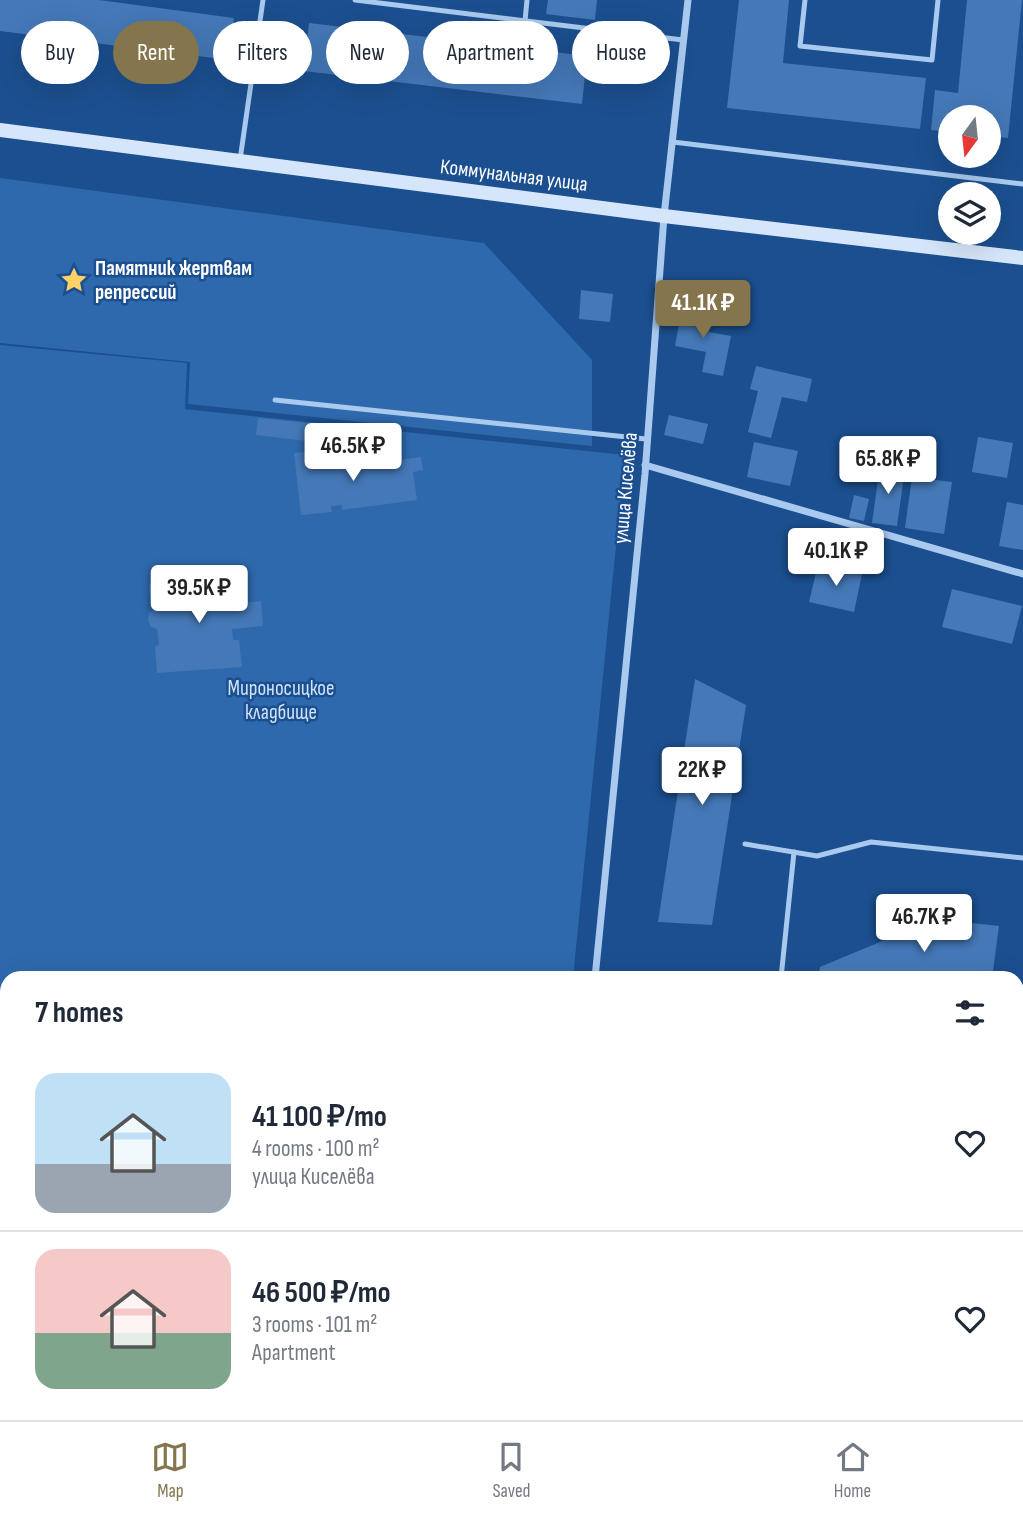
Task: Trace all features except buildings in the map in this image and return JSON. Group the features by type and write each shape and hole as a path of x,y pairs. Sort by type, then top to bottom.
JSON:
{"main road":[{"name":"Коммунальная улица","path":"0,130 664,216 1023,258"}],"street":[{"name":"улица Киселёва","path":"596,971 645,465 664,216 688,0"},
{"path":"645,465 1023,574"}],"lane":[{"path":"240,161 263,0"},
{"path":"355,0 525,21 527,0"},
{"path":"804,0 800,46 932,60 938,0"},
{"path":"558,25 683,40"},
{"path":"673,142 1023,184"},
{"path":"275,400 646,439"},
{"path":"745,844 817,856 871,842 1023,858"},
{"path":"782,971 794,852"}],"green space":[{"path":"0,178 484,243 592,360 592,446 188,404 190,362 0,343"},
{"name":"Мироносицкое кладбище","path":"0,345 187,363 185,409 625,455 574,971 0,971"}],"place":[{"name":"Памятник жертвам репрессий","path":"74,280"}]}
